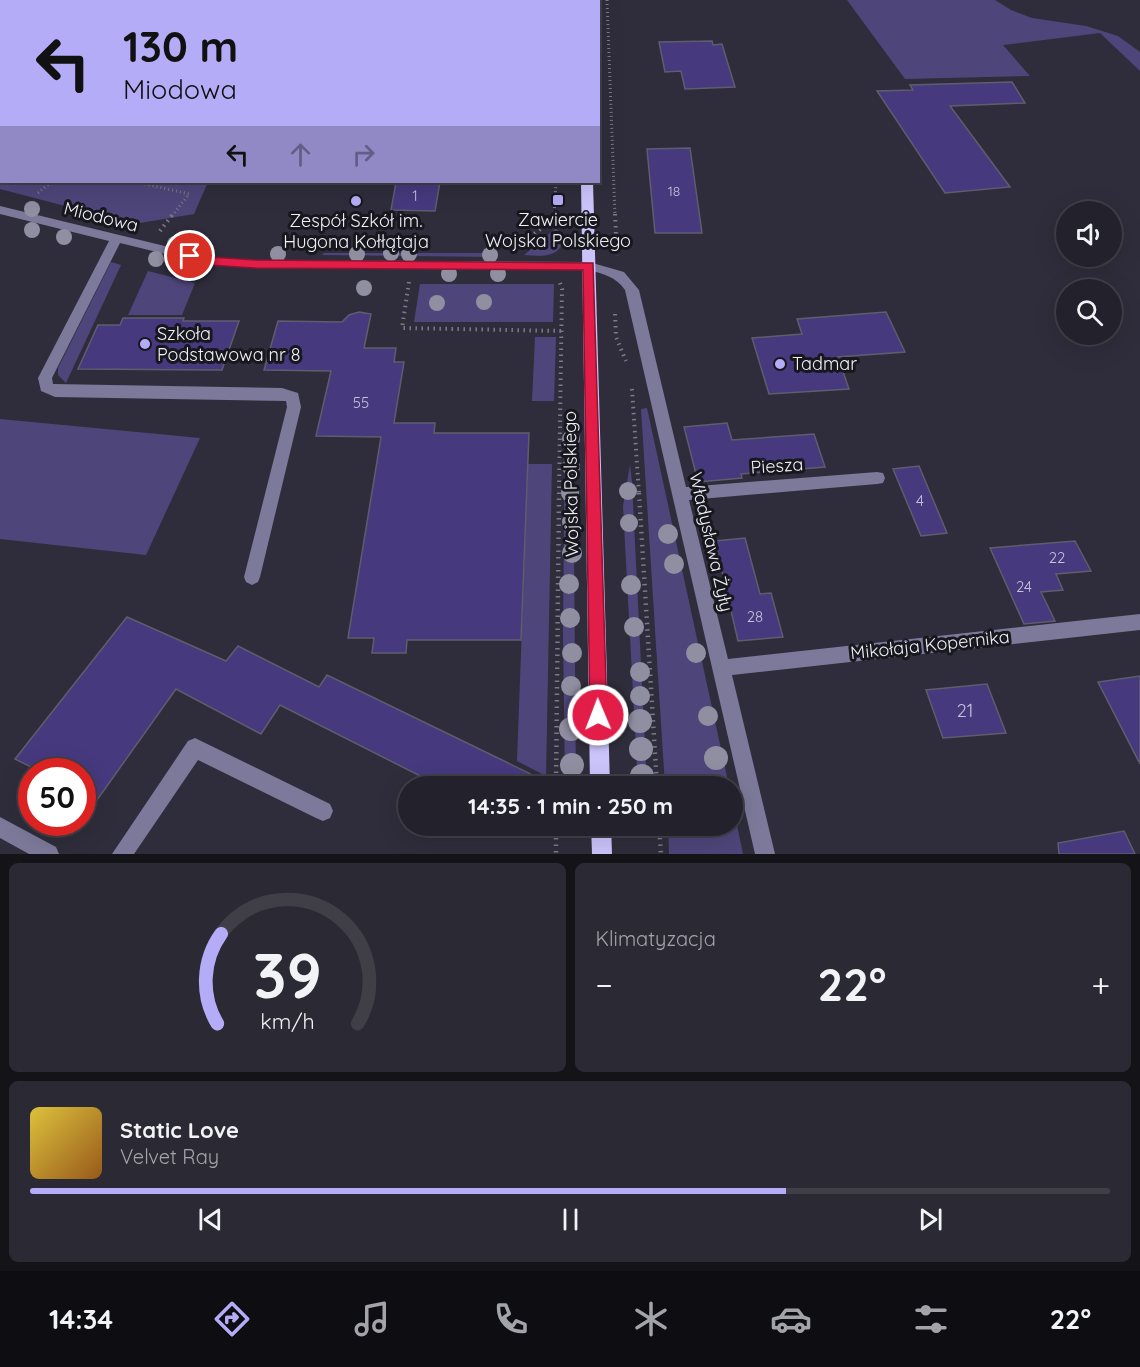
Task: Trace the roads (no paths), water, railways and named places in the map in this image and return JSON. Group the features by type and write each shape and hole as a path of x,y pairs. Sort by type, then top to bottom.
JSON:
{"main road":[{"name":"Wojska Polskiego","path":"587,183 600,776"},
{"path":"601,836 602,854"}],"street":[{"name":"Miodowa","path":"0,210 210,261 230,263 589,266"},
{"path":"116,239 44,383 50,390 55,391 282,393 293,397 294,407 252,577"},
{"name":"Władysława Żyły","path":"589,266 617,272 632,290 765,854"},
{"name":"Piesza","path":"680,494 877,478"},
{"name":"Mikołaja Kopernika","path":"720,668 1140,622"},
{"path":"122,854 195,748 323,811"},
{"path":"0,827 49,854"}],"place":[{"name":"Zawiercie Wojska Polskiego","path":"558,200"},
{"name":"Zespół Szkół im. Hugona Kołłątaja","path":"356,201"},
{"name":"Szkoła Podstawowa nr 8","path":"145,344"},
{"name":"Tadmar","path":"780,364"}]}
